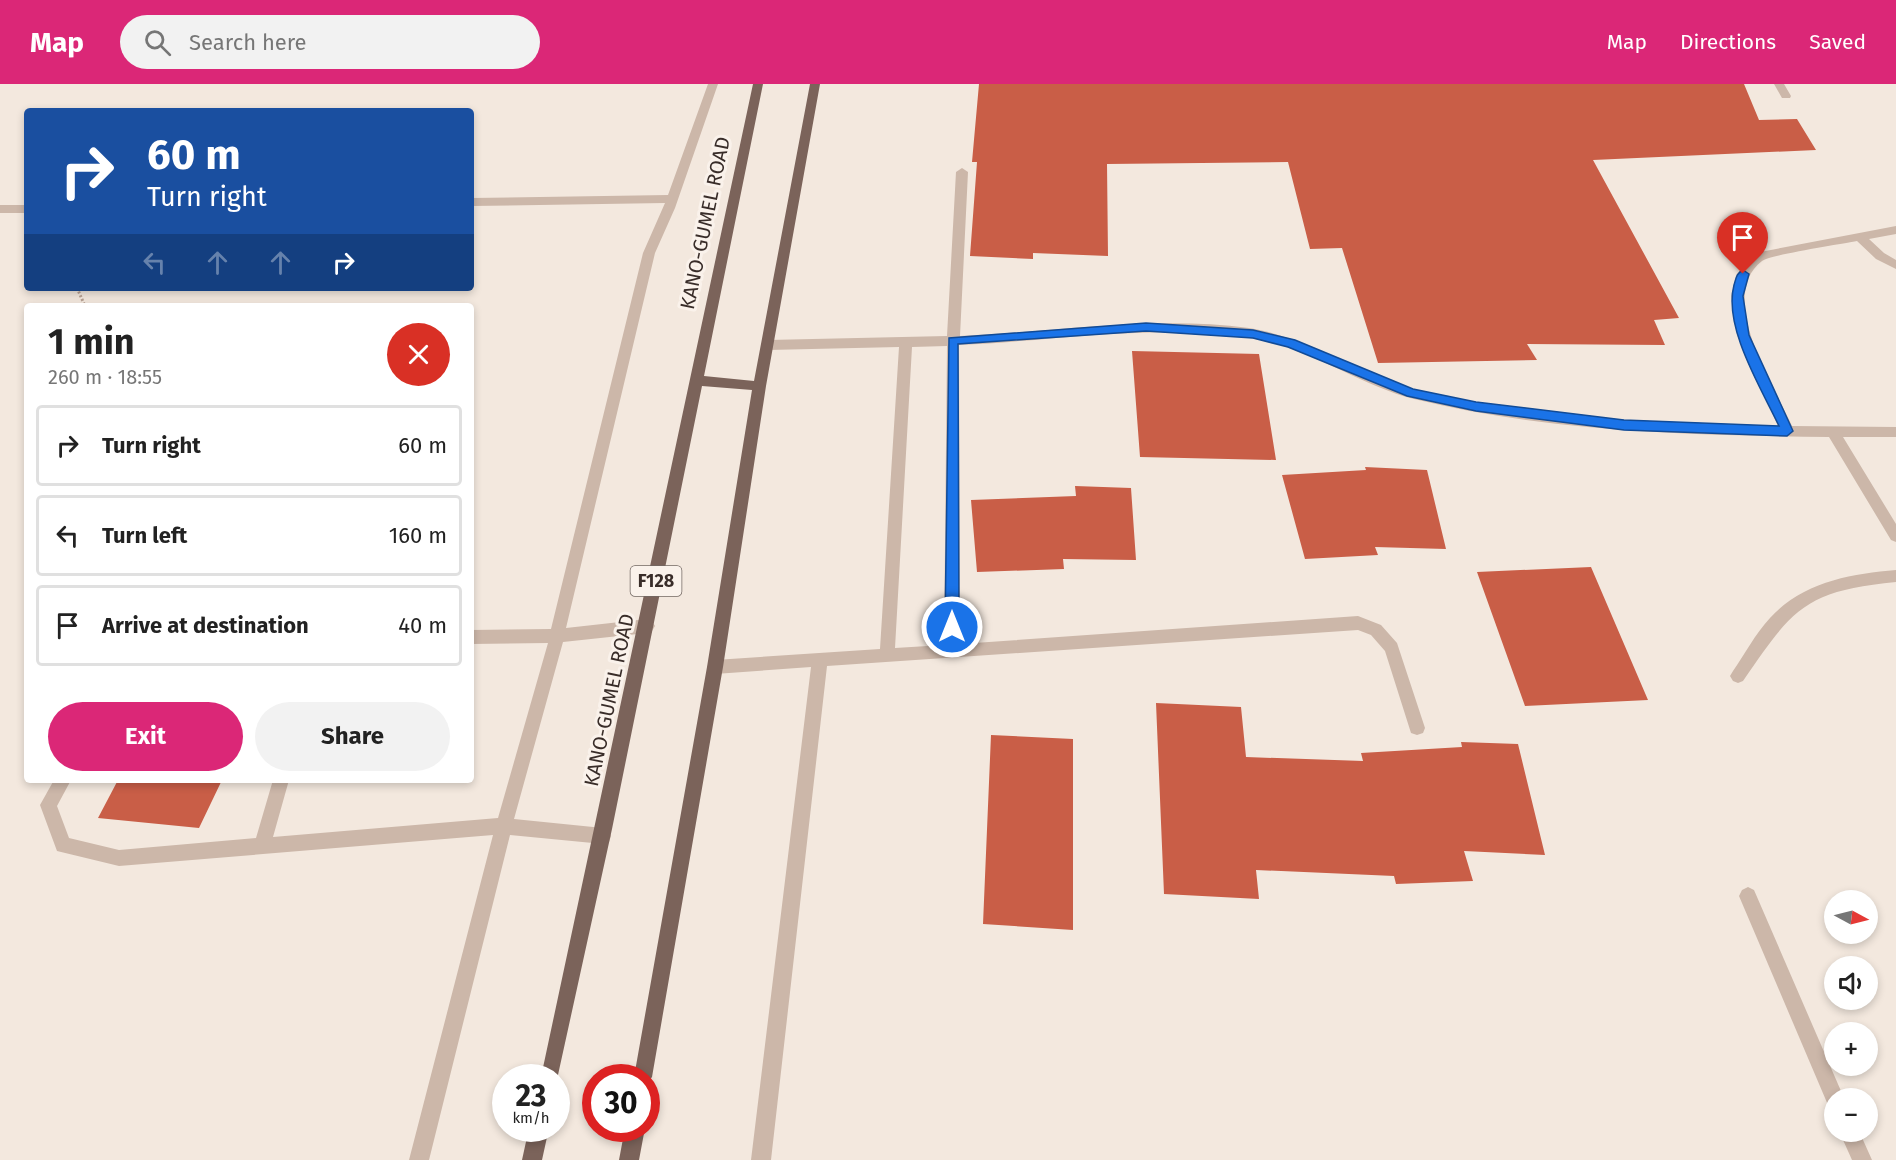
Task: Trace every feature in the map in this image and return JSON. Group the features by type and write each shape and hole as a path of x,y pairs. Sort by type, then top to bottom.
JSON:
{"main road":[{"name":"KANO-GUMEL ROAD","path":"553,1064 647,626 695,380 758,84"},
{"path":"646,1064 681,851 716,668 759,386 814,84"},
{"path":"695,380 759,386"},
{"path":"532,1160 536,1142"},
{"path":"629,1160 632,1142"}],"street":[{"path":"419,1160 504,826 557,636 649,254 672,199 713,84"},
{"path":"1779,84 1786,96"},
{"path":"952,651 953,340 962,172"},
{"path":"474,202 672,199"},
{"path":"0,209 24,209"},
{"path":"1787,431 1743,335 1737,296 1743,274 1759,256 1896,230"},
{"path":"1858,236 1880,256 1896,266"},
{"path":"768,345 953,340 1146,327 1253,334 1290,343 1411,393 1476,407 1624,425 1787,431 1896,432"},
{"path":"887,655 906,341"},
{"path":"1833,432 1896,536"},
{"path":"1738,676 1775,622 1811,592 1865,579 1896,576"},
{"path":"716,668 1358,623 1376,630 1392,648 1417,728"},
{"path":"474,637 557,636 647,626"},
{"path":"761,1160 820,660"},
{"path":"61,783 48,805 63,844 119,858 504,826 603,836"},
{"path":"262,846 280,783"},
{"path":"1748,896 1831,1088"},
{"path":"1854,1142 1862,1160"}],"building":[{"path":"979,84 1744,84 1759,120 1797,119 1816,150 1593,160 1679,318 1654,320 1665,345 1527,344 1537,360 1378,363 1342,248 1310,249 1288,162 1107,164 1108,256 1033,253 1033,259 970,256 977,162 972,162"},
{"path":"1132,351 1259,354 1276,460 1140,457"},
{"path":"1365,467 1427,470 1446,549 1375,547 1378,555 1305,559 1282,475 1366,470"},
{"path":"1075,486 1131,488 1136,560 1063,559 1064,569 977,572 971,500 1076,496"},
{"path":"1591,567 1648,700 1525,706 1477,572"},
{"path":"1156,703 1241,707 1246,757 1363,761 1361,753 1462,747 1461,742 1518,744 1545,855 1464,851 1473,881 1396,884 1394,876 1256,870 1259,899 1164,894"},
{"path":"991,735 1073,739 1073,930 983,924"},
{"path":"116,783 221,783 199,828 98,818"}],"route":[{"path":"952,627 953,340 1146,327 1253,334 1290,343 1411,393 1476,407 1624,425 1787,431 1743,335 1737,296 1743,274"}]}
